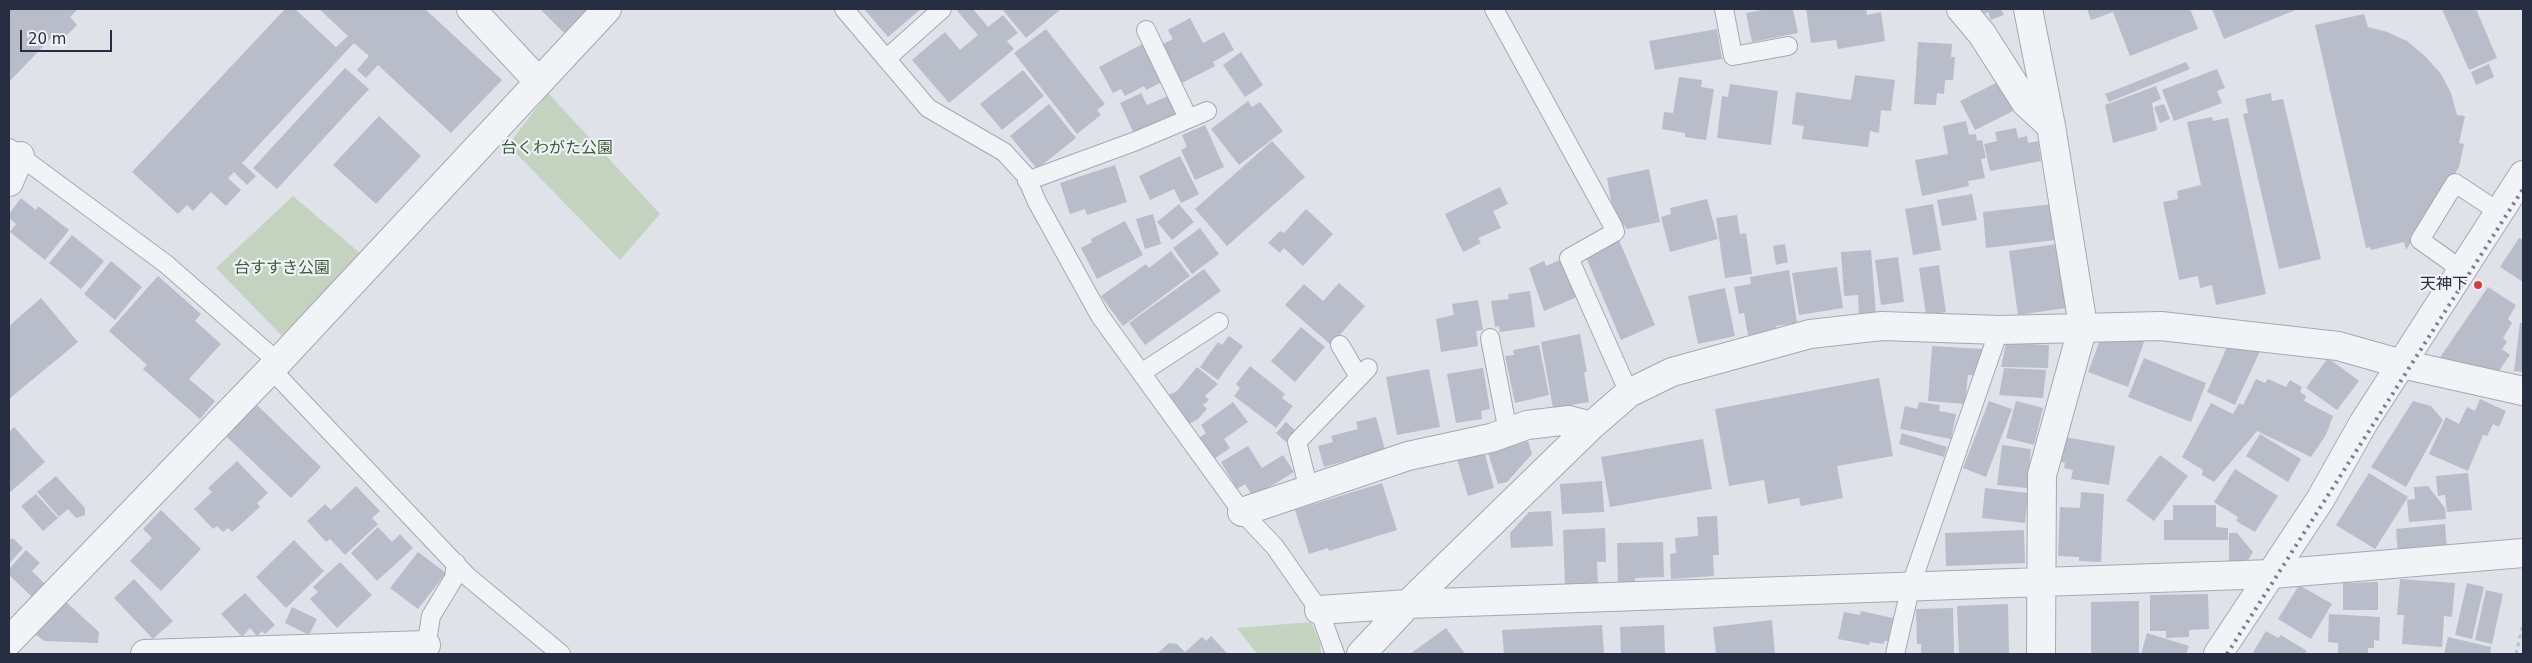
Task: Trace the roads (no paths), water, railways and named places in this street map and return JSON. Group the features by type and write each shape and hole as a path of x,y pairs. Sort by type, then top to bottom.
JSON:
{"street":[{"path":"471,9 539,82"},
{"path":"9,642 274,366 607,9"},
{"path":"1961,9 1982,34 2026,103 2051,126"},
{"path":"2028,9 2051,126 2083,326 2042,475 2040,582 2042,654"},
{"path":"9,182 14,152"},
{"path":"2218,654 2320,500 2364,422 2523,175"},
{"path":"1361,654 1408,604 1591,426 1629,393 1672,372 1810,334 1882,326 1999,330 2083,326 2161,326 2338,346 2402,364 2523,392"},
{"path":"1242,512 1408,456 1508,432 1527,425 1570,420 1591,426"},
{"path":"1319,610 1408,604 1911,585 2272,574 2523,553"},
{"path":"9,646 20,654"},
{"path":"145,654 425,649"}],"lane":[{"path":"844,9 928,108 1004,152 1027,181 1100,316 1242,512 1275,547 1319,610 1335,654"},
{"path":"886,59 942,9"},
{"path":"1494,9 1613,226 1615,232 1569,258 1629,393"},
{"path":"1724,9 1732,56 1788,46"},
{"path":"1146,30 1188,118"},
{"path":"1027,181 1136,142 1208,111"},
{"path":"14,152 166,264 274,366 467,576 561,654"},
{"path":"2462,270 2420,240 2455,182 2500,212"},
{"path":"1141,373 1219,322"},
{"path":"1895,654 1911,585 1999,330"},
{"path":"1490,338 1508,432"},
{"path":"1309,490 1297,442 1364,372 1340,345"},
{"path":"425,649 432,616 454,578 456,563"}],"railway":[{"path":"2227,654 2523,189"}],"place":[{"name":"天神下","path":"2478,285"}],"park label":[{"name":"台くわがた公園","path":"557,149"},
{"name":"台すすき公園","path":"282,269"}]}
